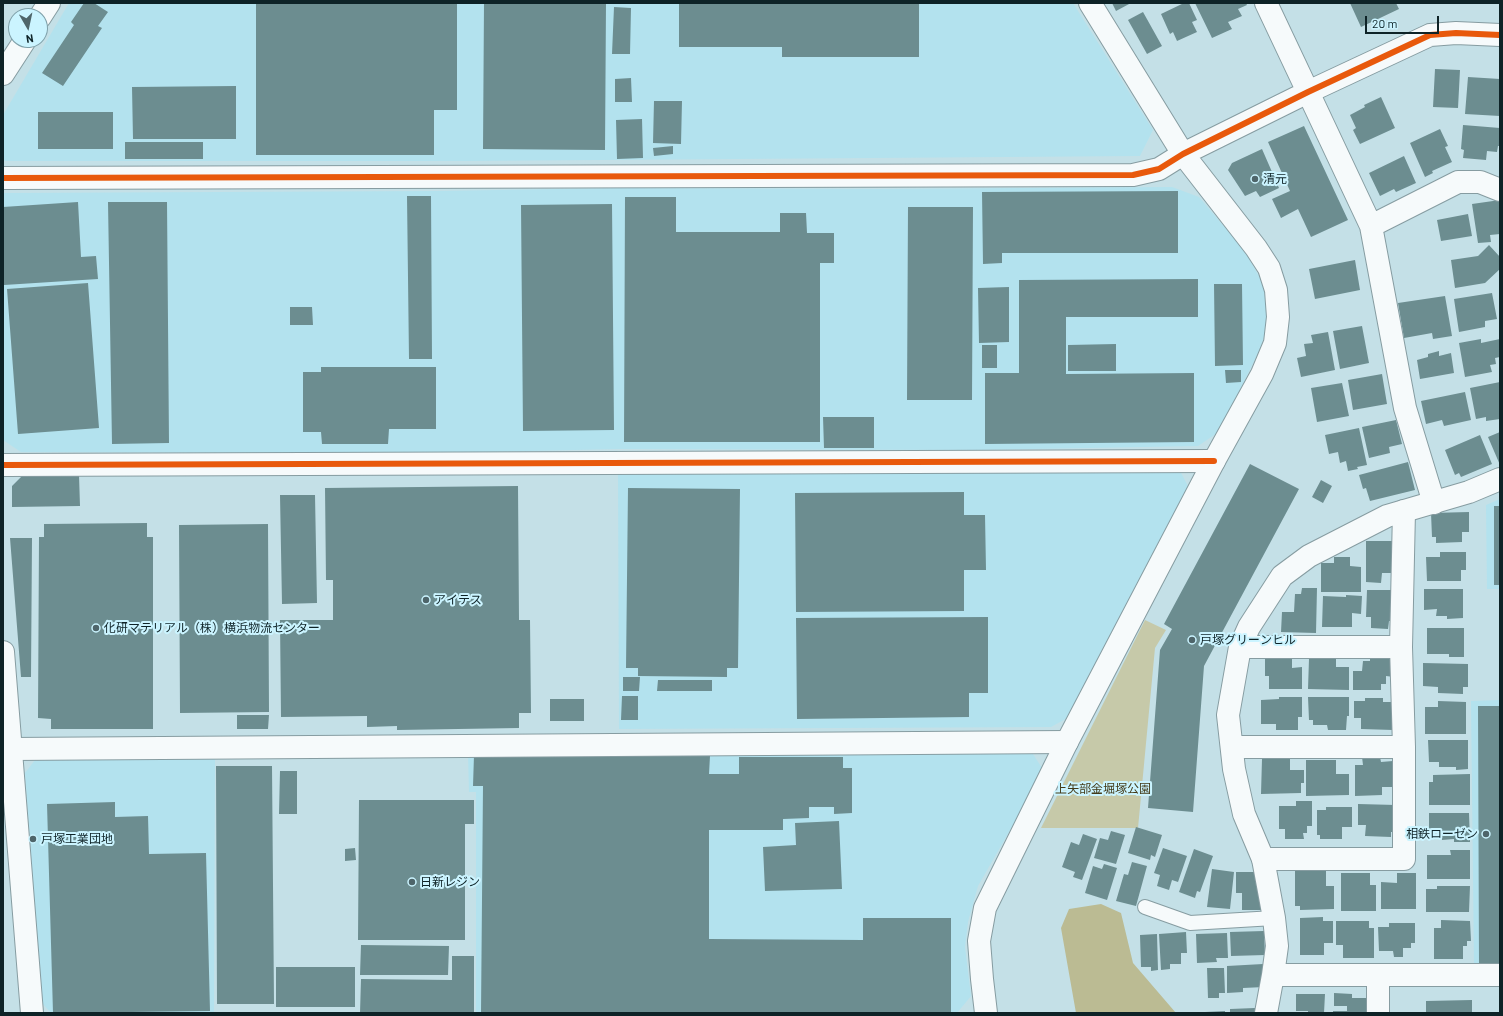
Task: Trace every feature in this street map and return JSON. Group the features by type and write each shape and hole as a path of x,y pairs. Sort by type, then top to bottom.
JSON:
{"street":[{"path":"986,1013 980,941 985,908 1068,742 1214,461 1262,374 1275,343 1278,317 1276,290 1269,268 1256,248 1183,154 1090,3"},
{"path":"1266,3 1371,226 1405,408 1434,503"},
{"path":"3,178 1133,175 1159,169 1183,154 1308,92 1430,35 1456,32 1500,35"},
{"path":"3,74 20,48"},
{"path":"1371,226 1458,182 1480,182 1500,190"},
{"path":"3,465 1214,461"},
{"path":"1266,1013 1277,946 1274,918 1263,859 1244,814 1234,769 1228,715 1240,647 1249,627 1282,576 1309,556 1387,516 1469,492 1500,479"},
{"path":"1263,859 1404,859 1402,646 1404,510"},
{"path":"1240,647 1402,646"},
{"path":"3,652 32,1013"},
{"path":"11,749 1068,742"},
{"path":"1232,747 1404,748"},
{"path":"1273,975 1500,975"},
{"path":"1378,975 1378,1013"}],"lane":[{"path":"1145,907 1190,923 1274,918"}],"shaded area":[{"path":"69,3 1073,3 1153,130 1140,156 466,161 5,161 3,159 3,115 42,48 48,48 48,39"},
{"path":"1172,187 1199,197 1244,250 1260,278 1264,290 1267,313 1267,327 1260,349 1220,431 1198,446 977,450 619,449 439,453 21,452 3,440 3,193 437,191 617,188 880,189"},
{"path":"1179,469 1189,488 1071,716 1051,727 619,729 618,472"},
{"path":"1500,499 1500,589 1487,589 1486,505"},
{"name":"相鉄ローゼン","path":"1500,700 1500,967 1474,967 1471,701"},
{"path":"1031,751 1044,771 978,886 968,922 965,947 971,996 957,1013 476,1013 476,792 469,792 468,754"},
{"path":"215,758 214,1013 51,1013 42,1003 25,773 35,760"}],"green space":[{"name":"上矢部金堀塚公園","path":"1145,620 1166,630 1155,648 1138,828 1041,828"},
{"path":"1101,904 1121,913 1133,963 1176,1013 1076,1013 1061,928 1069,909"}],"building":[{"path":"84,3 94,3 108,12 98,26 102,28 63,86 42,73 74,25 71,22"},
{"path":"256,3 457,3 457,110 434,110 434,155 256,155"},
{"path":"484,3 606,3 605,150 483,149"},
{"path":"679,3 919,3 919,57 782,57 782,47 679,47"},
{"path":"1112,3 1131,3 1116,11"},
{"path":"1184,3 1189,3 1197,20 1192,22 1197,32 1177,41 1173,32 1170,34 1161,14"},
{"path":"1195,3 1246,3 1247,5 1238,9 1242,16 1228,22 1232,29 1212,38"},
{"path":"1350,3 1396,3 1399,9 1361,27"},
{"path":"614,7 631,8 630,54 612,54"},
{"path":"1143,12 1162,46 1147,54 1128,20"},
{"path":"1435,69 1460,70 1458,108 1433,107"},
{"path":"1468,77 1500,79 1500,116 1465,114"},
{"path":"631,78 632,102 615,102 615,79"},
{"path":"236,86 236,139 133,139 132,87"},
{"path":"1381,97 1395,128 1360,144 1353,130 1356,128 1350,115 1365,107 1364,105"},
{"path":"654,101 682,101 681,144 653,143"},
{"path":"38,112 113,112 113,149 38,149"},
{"path":"642,119 643,158 617,159 616,120"},
{"path":"1463,125 1500,128 1500,146 1498,146 1497,152 1487,151 1486,160 1463,158 1464,150 1461,149"},
{"path":"1304,126 1348,220 1311,237 1298,209 1281,218 1272,199 1290,191 1268,142"},
{"path":"1440,129 1448,146 1445,147 1452,162 1432,171 1433,173 1425,177 1410,143"},
{"path":"125,142 203,142 203,159 125,159"},
{"path":"673,146 673,154 654,156 653,148"},
{"name":"清元","path":"1262,149 1279,188 1260,197 1256,191 1245,196 1228,170 1232,163"},
{"path":"1404,156 1416,183 1396,192 1394,189 1380,196 1369,173"},
{"path":"1178,191 1178,253 1002,253 1002,263 983,264 982,192"},
{"path":"407,196 431,196 432,359 409,359"},
{"path":"625,197 676,197 676,232 780,232 780,213 806,213 807,233 834,233 834,263 820,263 820,442 624,442"},
{"path":"1500,200 1500,234 1490,235 1491,242 1478,243 1472,204"},
{"path":"78,202 81,257 96,256 98,279 4,285 3,207"},
{"path":"108,202 167,202 169,443 112,444"},
{"path":"612,204 614,430 523,431 521,205"},
{"path":"908,207 973,207 972,400 907,400"},
{"path":"1468,214 1472,236 1441,241 1437,220"},
{"path":"1489,245 1500,257 1500,269 1485,283 1455,288 1451,260 1478,256"},
{"path":"1355,260 1360,290 1315,299 1309,269"},
{"path":"1198,279 1198,317 1066,317 1066,374 1194,373 1194,442 985,444 985,373 1019,373 1019,280"},
{"path":"88,283 99,428 18,434 7,289"},
{"path":"1214,284 1242,284 1243,365 1215,366"},
{"path":"1009,287 1009,342 979,343 978,288"},
{"path":"1492,293 1497,319 1485,321 1485,327 1459,332 1454,299"},
{"path":"1445,296 1452,336 1433,339 1432,333 1404,338 1398,303"},
{"path":"290,307 312,307 313,325 290,325"},
{"path":"1362,326 1369,363 1340,369 1333,331"},
{"path":"1328,332 1335,370 1301,377 1297,358 1306,356 1304,344 1313,343 1311,335"},
{"path":"1481,339 1481,343 1500,339 1500,357 1495,358 1496,364 1490,365 1492,372 1465,377 1459,343"},
{"path":"1116,344 1116,371 1068,371 1068,345"},
{"path":"982,345 997,345 997,368 982,368"},
{"path":"1439,351 1439,356 1451,353 1454,373 1420,379 1417,360 1428,357 1428,354"},
{"path":"321,367 436,367 436,429 389,429 388,444 322,444 321,432 303,432 303,372 321,372"},
{"path":"1225,370 1241,370 1241,382 1226,383"},
{"path":"1382,374 1387,404 1353,410 1348,380"},
{"path":"1500,382 1500,419 1486,421 1486,417 1476,419 1470,388"},
{"path":"1342,383 1349,416 1317,422 1311,388"},
{"path":"1465,392 1471,420 1444,426 1442,420 1426,424 1421,401"},
{"path":"823,417 874,417 874,448 824,448"},
{"path":"1396,420 1402,444 1389,447 1390,453 1369,458 1362,427"},
{"path":"1359,428 1367,465 1348,471 1346,461 1340,463 1338,452 1329,454 1325,435"},
{"path":"1500,432 1500,465 1488,437"},
{"path":"1480,435 1492,464 1461,477 1459,473 1455,475 1445,450"},
{"path":"1408,462 1415,490 1370,501 1366,488 1363,489 1359,475"},
{"name":"戸塚グリーンヒル","path":"1250,464 1299,489 1204,666 1193,812 1148,808 1160,650 1172,629 1164,624"},
{"path":"23,475 79,475 80,506 12,507 12,486"},
{"path":"1321,480 1332,486 1323,503 1312,497"},
{"name":"アイテス","path":"518,486 519,620 530,620 531,713 519,713 519,728 397,730 397,726 367,727 367,716 281,717 280,620 333,620 333,580 326,580 325,488"},
{"path":"628,488 740,489 738,668 727,668 727,677 638,676 638,668 626,668"},
{"path":"964,492 964,515 985,515 986,570 964,570 964,611 796,612 795,493"},
{"path":"280,495 315,495 317,603 282,604"},
{"path":"1494,506 1500,506 1500,585 1494,585"},
{"path":"1469,512 1469,532 1462,532 1462,542 1436,543 1436,537 1432,537 1431,513"},
{"name":"化研マテリアル（株）横浜物流センター","path":"147,523 147,537 153,537 153,729 51,729 51,719 38,718 39,537 44,537 44,524"},
{"path":"268,524 269,712 180,713 179,525"},
{"path":"10,538 32,538 31,677 21,677"},
{"path":"1366,541 1396,541 1396,573 1382,573 1381,583 1366,582"},
{"path":"1440,552 1466,552 1466,570 1461,570 1461,581 1427,581 1426,557 1440,557"},
{"path":"1334,557 1350,557 1350,566 1361,567 1361,592 1321,592 1321,563 1334,563"},
{"path":"1302,588 1317,588 1316,633 1281,632 1282,612 1294,612 1295,594 1301,594"},
{"path":"1424,589 1463,589 1463,618 1447,619 1447,616 1436,616 1437,609 1424,610"},
{"path":"1367,590 1397,590 1396,621 1389,621 1388,629 1371,628 1371,617 1366,617"},
{"path":"1346,595 1362,596 1361,614 1352,613 1352,627 1322,627 1323,596 1346,597"},
{"path":"988,617 988,693 969,693 969,717 797,719 796,618"},
{"path":"1427,628 1464,628 1464,657 1449,657 1449,654 1427,654"},
{"path":"1324,655 1336,655 1336,667 1349,667 1349,690 1308,689 1309,659 1324,659"},
{"path":"1265,656 1292,656 1292,668 1302,667 1302,689 1269,689 1269,676 1265,676"},
{"path":"1370,657 1395,658 1394,677 1386,676 1386,684 1381,684 1381,690 1353,690 1353,671 1362,671 1363,661 1370,661"},
{"path":"1423,663 1468,664 1468,687 1463,687 1463,694 1438,693 1438,687 1423,686"},
{"path":"623,677 640,677 639,691 623,691"},
{"path":"658,680 712,680 712,691 657,691"},
{"path":"622,696 638,696 638,720 621,720"},
{"path":"1279,697 1302,697 1302,717 1298,717 1298,730 1276,730 1276,724 1261,724 1261,700 1279,699"},
{"path":"1308,697 1349,697 1349,716 1347,716 1346,730 1328,730 1327,725 1313,725 1313,720 1309,720"},
{"path":"1365,698 1383,698 1383,702 1394,702 1393,730 1361,729 1361,718 1354,718 1354,701 1365,701"},
{"path":"550,699 584,699 584,721 550,721"},
{"path":"1438,701 1466,702 1466,734 1425,734 1425,707 1438,707"},
{"name":"相鉄ローゼン","path":"1478,706 1500,706 1500,964 1479,964"},
{"path":"237,715 269,715 268,729 237,729"},
{"path":"1428,740 1468,740 1468,769 1456,770 1456,767 1439,767 1439,762 1429,762"},
{"path":"474,755 710,756 709,774 739,774 739,757 843,757 843,768 852,768 852,813 834,814 834,807 809,807 809,818 783,819 783,830 709,830 709,939 863,940 863,918 951,918 951,1013 481,1013 483,786 473,786"},
{"path":"1362,757 1380,757 1381,762 1393,761 1393,787 1382,787 1382,795 1355,796 1355,765 1363,765"},
{"path":"1262,759 1290,759 1290,770 1304,770 1304,783 1301,783 1301,793 1261,794"},
{"path":"1306,760 1336,760 1336,774 1349,774 1349,795 1306,796"},
{"path":"216,766 272,766 274,1004 217,1004"},
{"path":"280,771 297,771 297,814 279,814"},
{"path":"1470,774 1470,805 1429,805 1429,782 1433,782 1433,775"},
{"name":"日新レジン","path":"359,800 474,800 474,824 465,824 465,940 358,940"},
{"path":"1296,801 1312,801 1312,826 1307,826 1307,833 1303,833 1304,839 1285,839 1285,829 1279,829 1279,806 1296,806"},
{"path":"115,802 115,817 148,816 149,854 206,853 210,1011 53,1013 47,804"},
{"path":"1358,804 1396,805 1396,832 1391,832 1391,837 1365,836 1366,825 1358,825"},
{"path":"1326,807 1352,807 1352,827 1342,827 1342,839 1320,839 1320,835 1317,835 1317,810 1326,810"},
{"path":"1429,813 1469,813 1470,842 1454,842 1454,839 1442,840 1442,833 1429,833"},
{"path":"839,821 842,889 765,891 763,847 796,845 795,823"},
{"path":"1136,827 1162,835 1155,857 1151,855 1150,860 1128,853"},
{"path":"1111,831 1125,835 1116,864 1094,858 1100,838 1108,840"},
{"path":"1083,834 1097,839 1082,880 1073,877 1075,872 1062,867 1071,842 1079,845"},
{"path":"355,848 356,860 345,861 345,849"},
{"path":"1163,848 1187,856 1178,882 1172,880 1169,890 1157,886 1160,875 1154,873"},
{"path":"1194,849 1213,856 1200,892 1197,891 1195,898 1179,892"},
{"path":"1450,850 1470,850 1470,879 1427,879 1427,855 1451,855"},
{"path":"1132,862 1147,866 1136,906 1116,901 1124,874 1128,875"},
{"path":"1104,864 1117,868 1107,900 1085,893 1093,866 1102,869"},
{"path":"1212,869 1234,872 1230,909 1207,907"},
{"path":"1295,870 1326,870 1326,886 1334,886 1334,909 1300,910 1300,906 1295,906"},
{"path":"1236,872 1264,872 1264,910 1242,910 1242,893 1236,893"},
{"path":"1341,873 1370,873 1370,885 1376,885 1376,911 1341,911"},
{"path":"1397,873 1416,873 1416,909 1381,909 1381,882 1397,883"},
{"path":"1437,886 1470,886 1469,912 1426,912 1426,889 1437,889"},
{"path":"1323,917 1323,921 1333,921 1333,943 1324,943 1324,955 1300,955 1300,918"},
{"path":"1441,920 1470,921 1471,941 1467,941 1467,946 1463,946 1463,959 1434,959 1434,928 1441,928"},
{"path":"1336,921 1369,921 1369,928 1374,928 1374,958 1343,958 1343,945 1336,945"},
{"path":"1389,923 1415,923 1415,943 1411,943 1411,948 1403,948 1403,957 1394,957 1393,951 1379,951 1378,927 1389,927"},
{"path":"1264,931 1265,955 1231,956 1230,932"},
{"path":"1186,932 1187,953 1181,953 1181,964 1170,964 1170,969 1161,970 1159,934"},
{"path":"1227,933 1228,958 1216,958 1217,962 1197,963 1196,934"},
{"path":"1157,934 1158,970 1151,971 1151,967 1141,967 1140,935"},
{"path":"361,945 449,946 448,975 360,975"},
{"path":"452,956 474,956 474,1013 360,1013 361,979 452,980"},
{"path":"1263,964 1264,987 1243,988 1243,992 1227,993 1227,966"},
{"path":"276,967 355,967 355,1007 276,1007"},
{"path":"1207,968 1224,968 1225,993 1219,993 1219,998 1208,998"},
{"path":"1334,993 1352,994 1352,998 1368,998 1368,1013 1333,1013 1333,1011 1347,1011 1347,1006 1334,1006"},
{"path":"1296,994 1325,994 1324,1013 1296,1011"},
{"path":"1472,1000 1472,1013 1426,1013 1426,1001"},
{"path":"1255,1008 1255,1013 1230,1013 1230,1009"},
{"path":"1225,1011 1225,1013 1205,1013 1205,1012"}],"cycle path":[{"path":"3,178 1133,175 1159,169 1183,154 1308,92 1430,35 1456,33 1500,35"},
{"path":"3,465 1214,461"}],"place":[{"name":"清元","path":"1255,179"},
{"name":"アイテス","path":"426,600"},
{"name":"化研マテリアル（株）横浜物流センター","path":"96,628"},
{"name":"戸塚グリーンヒル","path":"1192,640"},
{"name":"相鉄ローゼン","path":"1486,834"},
{"name":"戸塚工業団地","path":"33,839"},
{"name":"日新レジン","path":"412,882"}]}
